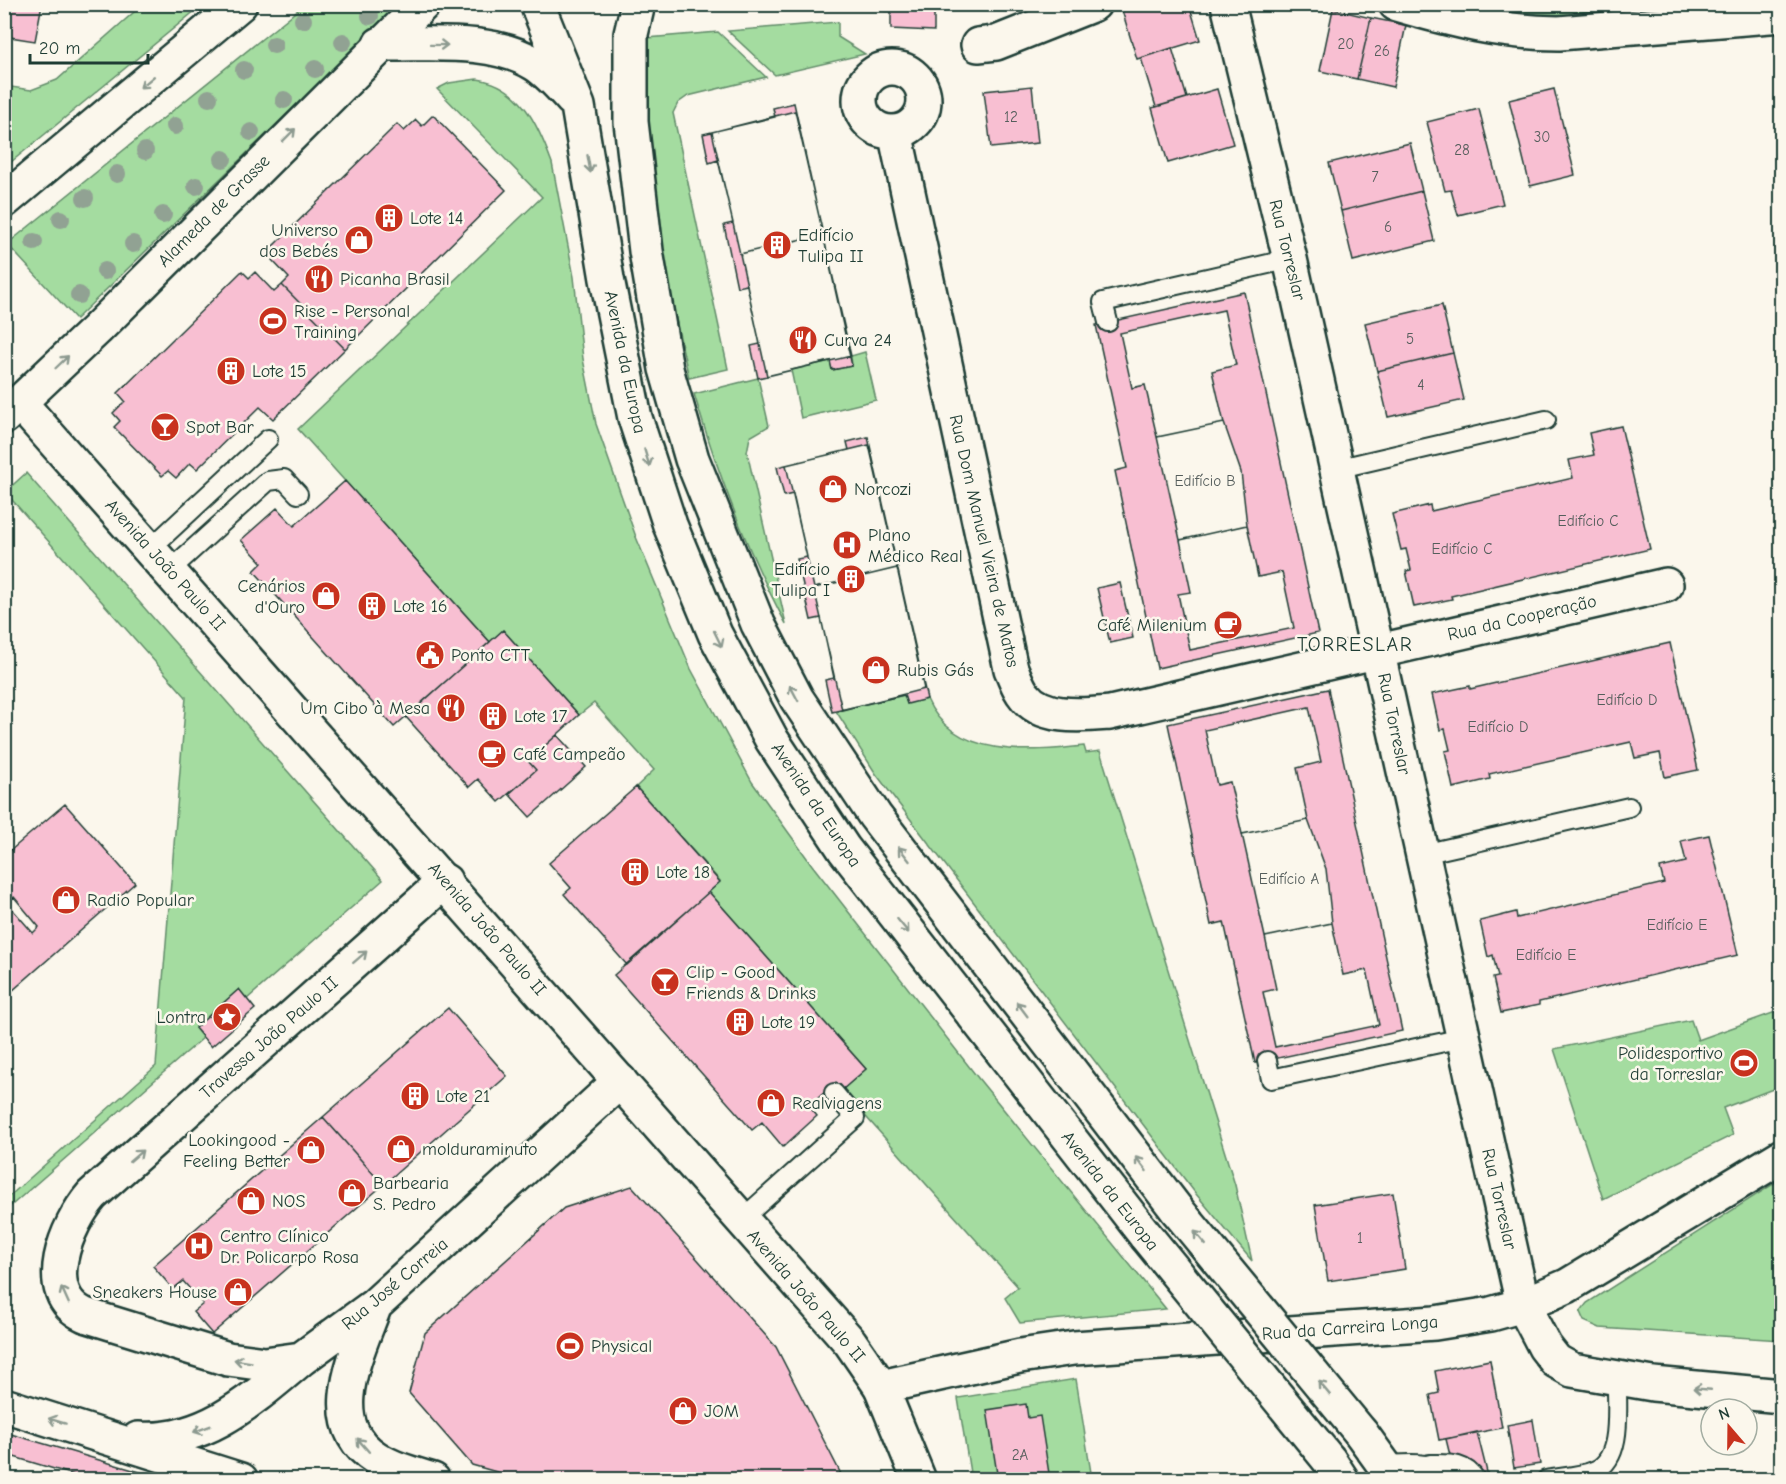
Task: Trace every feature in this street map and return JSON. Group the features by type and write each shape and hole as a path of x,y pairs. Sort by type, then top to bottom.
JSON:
{"street":[{"path":"4,201 240,4"},
{"name":"Alameda de Grasse","path":"12,410 423,4"},
{"name":"Avenida da Europa","path":"537,4 578,106 607,279 635,418 684,562 736,676 806,794 844,849 1146,1236 1335,1470"},
{"path":"638,4 631,34 630,122 646,251 666,369 692,459 758,624 797,699 875,816 1177,1210 1361,1433 1400,1470"},
{"path":"978,45 996,42 1094,4"},
{"name":"Rua Torreslar","path":"1227,4 1290,259 1523,1305 1534,1330 1556,1361 1572,1370 1617,1379 1782,1396"},
{"path":"1396,4 1460,23 1525,33 1559,33 1782,15"},
{"path":"380,44 464,45 504,52 533,63 553,79 578,106"},
{"name":"Rua Dom Manuel Vieira de Matos","path":"895,132 1003,636 1011,669 1025,696 1041,707 1062,714 1110,713 1378,651"},
{"name":"Avenida João Paulo II","path":"12,410 160,559 834,1323 881,1387 919,1479"},
{"name":"Rua da Cooperação","path":"1378,651 1666,585"},
{"name":"Travessa João Paulo II","path":"92,1195 445,881"},
{"name":"Rua José Correia","path":"92,1195 72,1225 62,1259 61,1289 72,1308 85,1316 228,1359 265,1364 301,1359 375,1305 620,1082"},
{"name":"Rua da Carreira Longa","path":"881,1387 1045,1351 1248,1334 1435,1323 1491,1314 1523,1305 1581,1279 1782,1156"},
{"path":"375,1305 349,1378 346,1409 348,1422 362,1447 374,1457 402,1470 433,1479"},
{"path":"109,1437 171,1438 213,1425 246,1404 301,1359"},
{"path":"4,1405 241,1479"}],"lane":[{"path":"1108,322 1103,302 1290,259"},
{"path":"1336,469 1546,420"},
{"path":"160,559 268,439"},
{"path":"160,559 268,481 284,479 298,494"},
{"path":"1423,854 1629,807"},
{"path":"1267,1061 1271,1079 1464,1038"},
{"path":"741,1220 855,1118 834,1093"},
{"path":"1545,1479 1596,1470 1609,1458 1615,1434 1617,1379"},
{"path":"1400,1470 1455,1464 1470,1472 1476,1479"},
{"path":"1400,1470 1438,1468 1451,1479"}],"green space":[{"path":"142,5 202,5 5,167 5,86 31,90 57,80"},
{"path":"304,5 399,5 76,319 7,244"},
{"path":"1459,5 1720,5 1604,15 1532,17"},
{"path":"838,22 838,37 865,54 775,75 728,31"},
{"path":"718,32 766,77 688,96 678,103 673,113 728,369 689,378 664,266 644,143 647,38"},
{"path":"477,79 505,89 516,98 534,121 547,149 552,163 574,277 583,359 596,424 636,537 691,669 752,782 812,865 978,1078 1166,1309 1020,1323 1005,1298 1018,1287 842,1090 866,1069 709,892 720,881 636,787 654,770 594,703 579,715 503,630 490,642 298,429 542,197 437,89 449,83"},
{"path":"865,352 876,400 801,418 791,370 830,361 833,370 852,366 851,356"},
{"path":"758,378 769,426 750,437 747,452 786,624 758,568 734,511 694,394"},
{"path":"26,473 383,880 247,999 238,990 195,1028 203,1038 5,1211 4,1201 156,1066 186,697 5,492"},
{"path":"904,695 907,703 927,699 939,718 955,732 974,742 1018,750 1084,746 1086,753 1100,751 1235,1185 1252,1261 1196,1194 876,774 836,711"},
{"path":"1781,1010 1781,1086 1723,1108 1733,1135 1603,1199 1554,1049 1691,1020 1698,1040"},
{"path":"1781,1179 1781,1340 1600,1328 1584,1321 1580,1312 1587,1303"},
{"path":"1076,1379 1092,1479 971,1479 958,1398"}],"building":[{"path":"4,4 42,4 35,41 4,36"},
{"path":"763,4 812,4 816,6 789,7"},
{"path":"885,4 934,4 934,31 891,29 891,11 885,11"},
{"path":"1010,4 1038,4 1012,12"},
{"path":"1120,4 1189,4 1200,40 1137,59"},
{"path":"1333,9 1371,18 1357,79 1320,71"},
{"path":"1371,18 1406,25 1393,87 1357,79"},
{"path":"1172,48 1187,98 1156,107 1141,58"},
{"path":"1032,86 1038,143 991,148 984,91"},
{"path":"1217,89 1233,144 1168,163 1152,108"},
{"path":"1554,89 1575,175 1530,186 1509,100"},
{"name":"Edifício Tulipa II","path":"794,103 852,366 832,370 830,361 758,378 751,346 760,344 747,285 737,287 724,225 733,223 718,160 709,163 703,134 775,117 773,108"},
{"path":"1479,109 1503,204 1458,215 1451,190 1445,191 1427,122"},
{"path":"795,111 823,234 740,254 712,132"},
{"name":"Lote 14","path":"433,115 506,190 345,349 282,285 289,278 272,260 279,254 272,247 397,124 404,131 416,120 422,126"},
{"path":"1410,143 1422,191 1341,211 1329,163"},
{"path":"1422,191 1434,241 1353,261 1341,211"},
{"path":"823,234 851,356 767,376 740,254"},
{"name":"Lote 15","path":"242,271 249,278 255,272 274,292 282,285 345,349 273,419 260,407 197,469 190,463 176,478 168,471 162,476 114,427 120,421 113,413 125,401 118,393"},
{"path":"1244,292 1318,633 1157,668 1115,471 1127,468 1096,325"},
{"path":"1442,305 1453,353 1377,371 1365,323"},
{"path":"1224,310 1236,365 1212,371 1224,423 1157,437 1145,385 1132,388 1120,333"},
{"path":"1453,353 1464,400 1388,417 1377,371"},
{"path":"1224,423 1241,472 1247,525 1180,540 1157,437"},
{"path":"1621,426 1650,549 1451,596 1452,599 1414,607 1406,571 1411,570 1406,549 1401,550 1392,514 1430,505 1431,511 1573,478 1569,460 1594,455 1589,433"},
{"name":"Edifício Tulipa I","path":"868,437 927,699 907,704 904,695 832,712 825,680 834,678 821,618 811,620 797,559 807,557 793,494 784,496 777,467 849,450 847,442"},
{"path":"869,445 897,568 814,588 786,465"},
{"name":"Lote 16","path":"345,481 490,642 394,727 254,571 262,563 241,540 277,508 294,526"},
{"path":"1247,525 1258,577 1282,572 1294,628 1190,650 1178,594 1191,592 1180,540"},
{"path":"897,568 924,689 842,710 814,588"},
{"path":"1120,583 1133,638 1110,643 1097,588"},
{"name":"Lote 17","path":"503,630 579,715 528,761 536,770 499,802 478,779 469,787 406,717"},
{"path":"1670,643 1698,770 1665,777 1660,753 1635,758 1631,742 1489,774 1490,779 1453,788 1445,751 1450,750 1445,729 1440,730 1432,694 1470,686 1470,689"},
{"path":"1328,689 1402,1031 1255,1063 1224,922 1211,925 1168,724"},
{"path":"1309,707 1321,762 1297,768 1308,820 1242,834 1230,782 1217,785 1205,730"},
{"path":"557,735 586,767 530,817 509,794 536,770 528,761"},
{"name":"Lote 18","path":"636,787 720,882 627,965 564,894 571,888 549,863"},
{"name":"Radio Popular","path":"65,804 135,883 4,998 4,856","holes":["14,897 39,927 33,933 7,903"]},
{"path":"1308,820 1326,869 1332,923 1265,937 1242,834"},
{"path":"1709,835 1738,955 1501,1013 1493,978 1498,977 1493,955 1488,957 1480,921 1516,912 1517,918 1664,883 1660,868 1686,862 1681,841"},
{"name":"Lote 19","path":"709,892 866,1069 842,1090 836,1082 809,1106 817,1116 783,1147 762,1122 752,1130 614,975"},
{"path":"1332,923 1343,975 1367,970 1379,1025 1275,1047 1263,992 1276,989 1265,937"},
{"path":"239,989 255,1009 211,1047 195,1028"},
{"name":"Lote 21","path":"448,1008 507,1076 383,1185 323,1117"},
{"path":"323,1117 383,1185 212,1334 193,1312 203,1304 183,1281 173,1289 153,1266"},
{"path":"632,1186 776,1347 844,1480 525,1480 472,1465 409,1393 425,1333 564,1208"},
{"path":"1393,1193 1405,1269 1328,1281 1315,1205"},
{"path":"1490,1360 1502,1428 1439,1440 1430,1395 1439,1393 1435,1371"},
{"path":"1026,1404 1028,1418 1040,1416 1050,1480 998,1480 987,1410"},
{"path":"1533,1420 1540,1464 1514,1468 1507,1425"},
{"path":"4,1432 167,1480 4,1480"},
{"path":"1477,1432 1489,1480 1456,1480 1446,1439"},
{"path":"4,1454 91,1480 4,1480"}],"place":[{"name":"Lote 14","path":"389,218"},
{"name":"Universo dos Bebés","path":"359,240"},
{"name":"Edifício Tulipa II","path":"777,245"},
{"name":"Picanha Brasil","path":"319,279"},
{"name":"Rise - Personal Training","path":"273,321"},
{"name":"Curva 24","path":"803,340"},
{"name":"Lote 15","path":"231,371"},
{"name":"Spot Bar","path":"165,427"},
{"name":"Norcozi","path":"833,489"},
{"name":"Plano Médico Real","path":"847,545"},
{"name":"Edifício Tulipa I","path":"851,579"},
{"name":"Cenários d'Ouro","path":"326,596"},
{"name":"Lote 16","path":"372,606"},
{"name":"Café Milenium","path":"1228,625"},
{"name":"Ponto CTT","path":"430,655"},
{"name":"Rubis Gás","path":"876,670"},
{"name":"Um Cibo à Mesa","path":"451,708"},
{"name":"Lote 17","path":"493,716"},
{"name":"Café Campeão","path":"492,754"},
{"name":"Lote 18","path":"635,872"},
{"name":"Radio Popular","path":"66,900"},
{"name":"Clip - Good Friends & Drinks","path":"665,982"},
{"name":"Lontra","path":"227,1017"},
{"name":"Lote 19","path":"740,1022"},
{"name":"Polidesportivo da Torreslar","path":"1744,1063"},
{"name":"Lote 21","path":"415,1096"},
{"name":"Realviagens","path":"771,1103"},
{"name":"molduraminuto","path":"401,1149"},
{"name":"Lookingood - Feeling Better","path":"311,1150"},
{"name":"Barbearia S. Pedro","path":"352,1193"},
{"name":"NOS","path":"251,1201"},
{"name":"Centro Clínico Dr. Policarpo Rosa","path":"199,1246"},
{"name":"Sneakers House","path":"238,1292"},
{"name":"Physical","path":"570,1346"},
{"name":"JOM","path":"683,1411"}],"district":[{"name":"TORRESLAR","path":"1355,644"}]}
